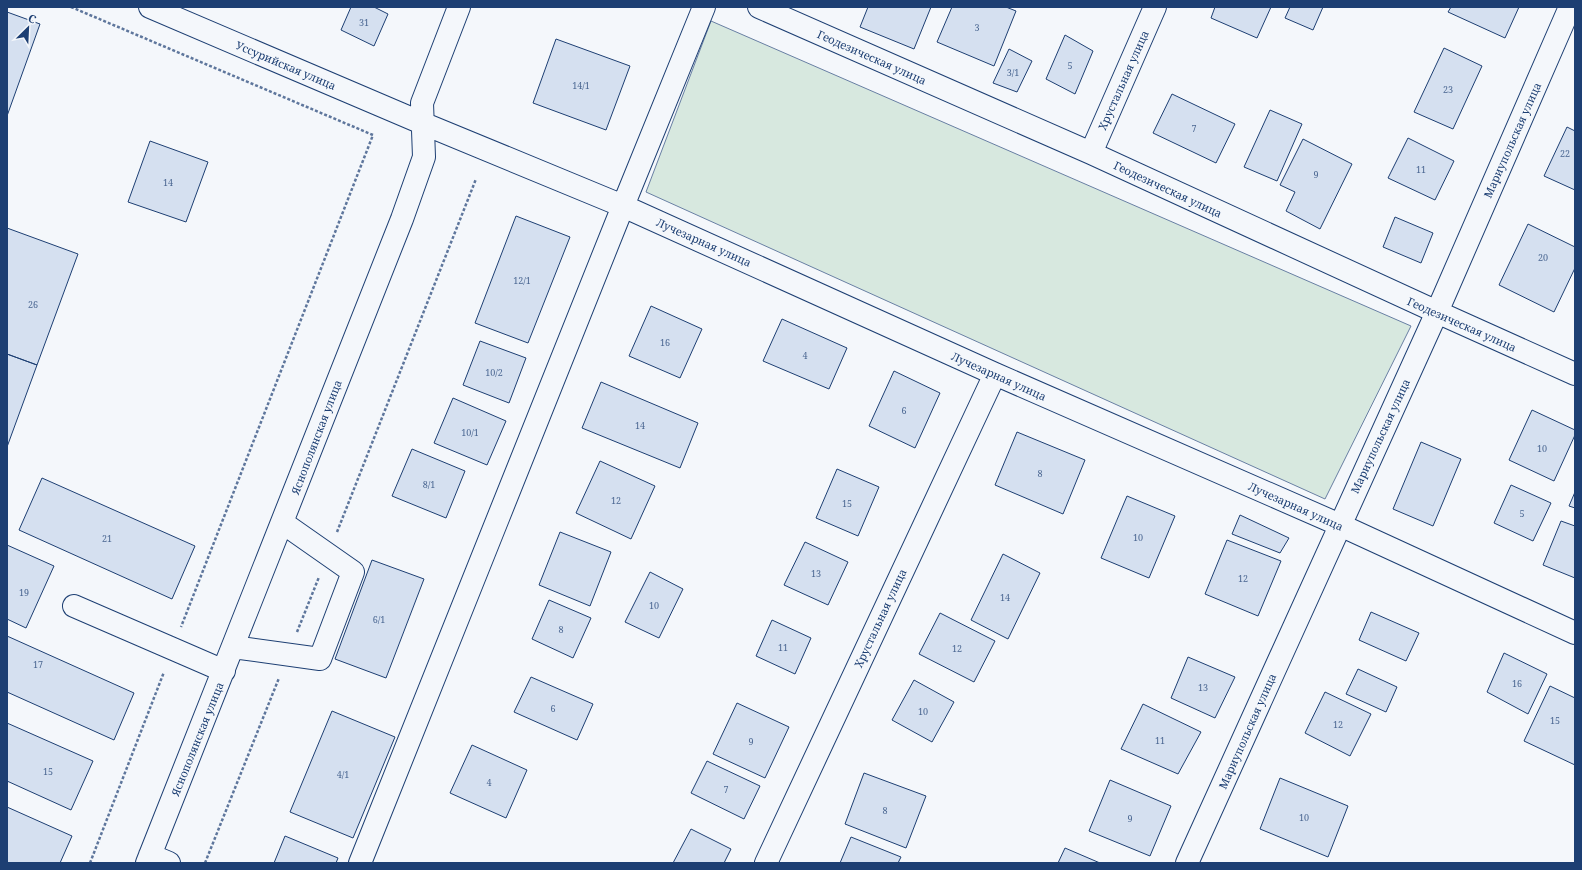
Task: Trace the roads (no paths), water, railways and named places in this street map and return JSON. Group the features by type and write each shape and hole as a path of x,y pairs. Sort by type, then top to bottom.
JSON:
{"street":[{"name":"Уссурийская улица","path":"150,7 422,123"},
{"name":"Яснополянская улица","path":"156,860 233,647 402,219 424,157 422,103 459,7"},
{"path":"360,863 704,7"},
{"name":"Геодезическая улица","path":"759,7 1091,153 1575,374"},
{"name":"Хрустальная улица","path":"1091,153 1155,7"},
{"name":"Мариупольская улица","path":"1187,863 1437,312 1570,7"},
{"name":"Лучезарная улица","path":"422,123 623,206 995,374 1340,525 1575,633"},
{"name":"Хрустальная улица","path":"766,863 995,374"},
{"path":"233,647 320,659 353,572 283,523"},
{"path":"74,606 224,671"}]}
